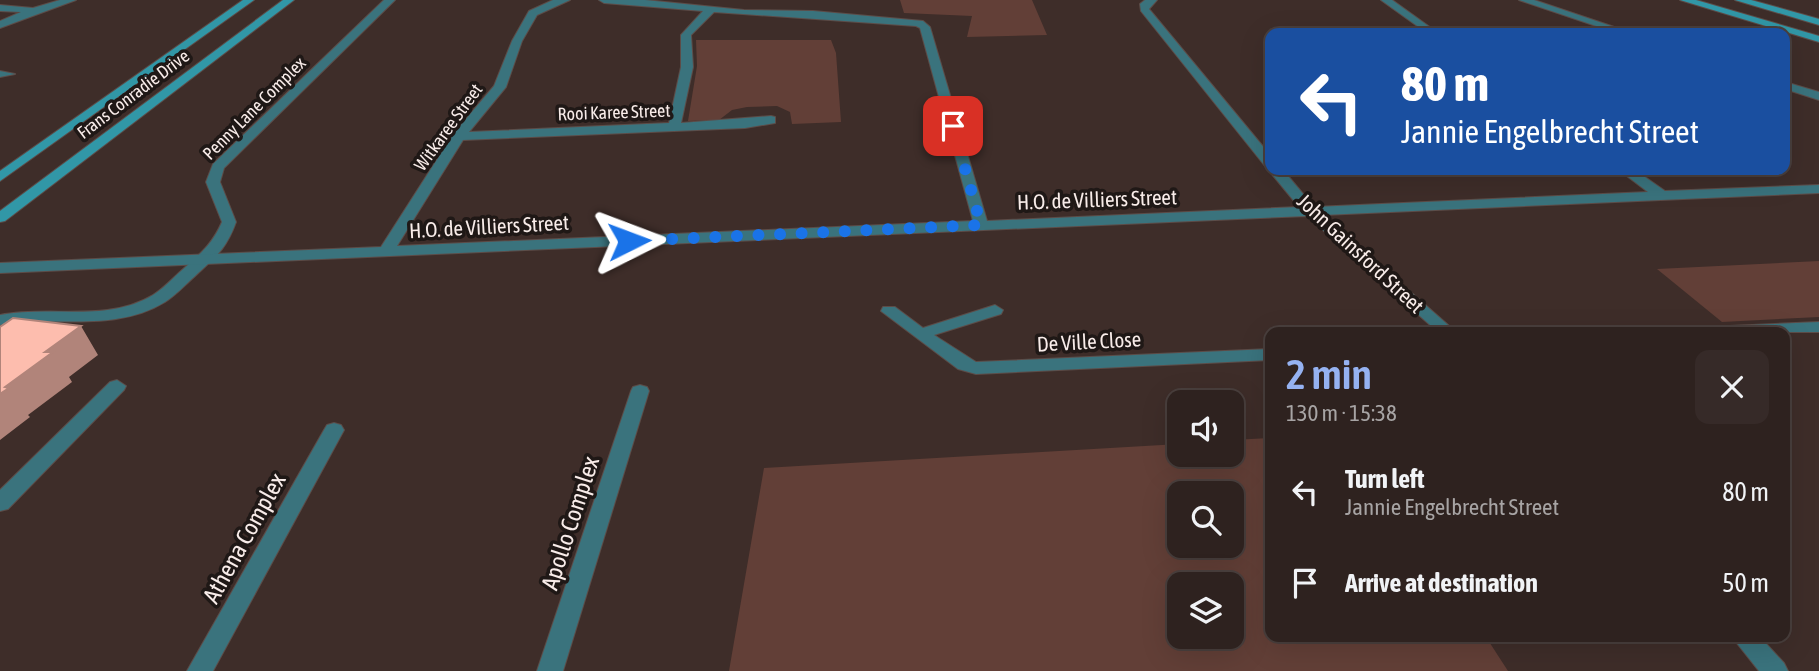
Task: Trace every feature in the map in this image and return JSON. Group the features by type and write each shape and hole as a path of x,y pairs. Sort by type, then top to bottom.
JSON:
{"street":[{"path":"0,25 35,10 71,0"},
{"name":"Frans Conradie Drive","path":"0,177 249,0"},
{"name":"Frans Conradie Drive","path":"0,218 289,0"},
{"name":"Penny Lane Complex","path":"205,260 221,243 229,222 213,182 218,167 390,0"},
{"name":"Witkaree Street","path":"386,251 459,136 500,87 517,41 533,13 548,4 565,0"},
{"path":"604,0 710,10 908,20 925,27 981,225"},
{"path":"1152,0 1145,4 1144,9 1265,157"},
{"path":"1386,0 1426,28"},
{"path":"1524,0 1611,28"},
{"path":"1685,0 1784,28"},
{"path":"1740,0 1819,22"},
{"path":"0,8 35,10"},
{"path":"674,127 687,67 686,35 710,10"},
{"path":"1790,30 1819,38"},
{"path":"1790,87 1819,96"},
{"name":"Rooi Karee Street","path":"459,136 771,120"},
{"name":"John Gainsford Street","path":"1280,175 1310,211 1442,327"},
{"path":"1633,175 1662,196"},
{"name":"H.O. de Villiers Street","path":"0,268 1818,189"},
{"path":"0,320 16,317 117,314 147,305 162,297 205,260"},
{"path":"921,334 995,310"},
{"name":"De Ville Close","path":"889,311 964,365 976,368 1265,355"},
{"path":"1790,328 1819,327"},
{"path":"0,503 117,386"},
{"name":"Apollo Complex","path":"550,671 640,391"},
{"name":"Athena Complex","path":"200,671 334,430"},
{"path":"1749,642 1775,671"}],"shaded area":[{"path":"900,0 1032,0 1047,35 967,37 972,16 904,13"},
{"path":"696,40 831,40 836,53 841,122 792,124 790,112 777,106 732,110 719,120 688,121 697,66"},
{"path":"1819,261 1819,317 1722,322 1657,269"},
{"path":"1265,438 1265,642 1489,642 1508,671 729,671 764,468 1167,445 1167,467 1244,467 1244,439"}],"building":[{"path":"13,318 81,326 45,352 53,352 5,387 9,388 0,394 0,327"}],"route":[{"path":"629,241 981,225 953,126"}]}
